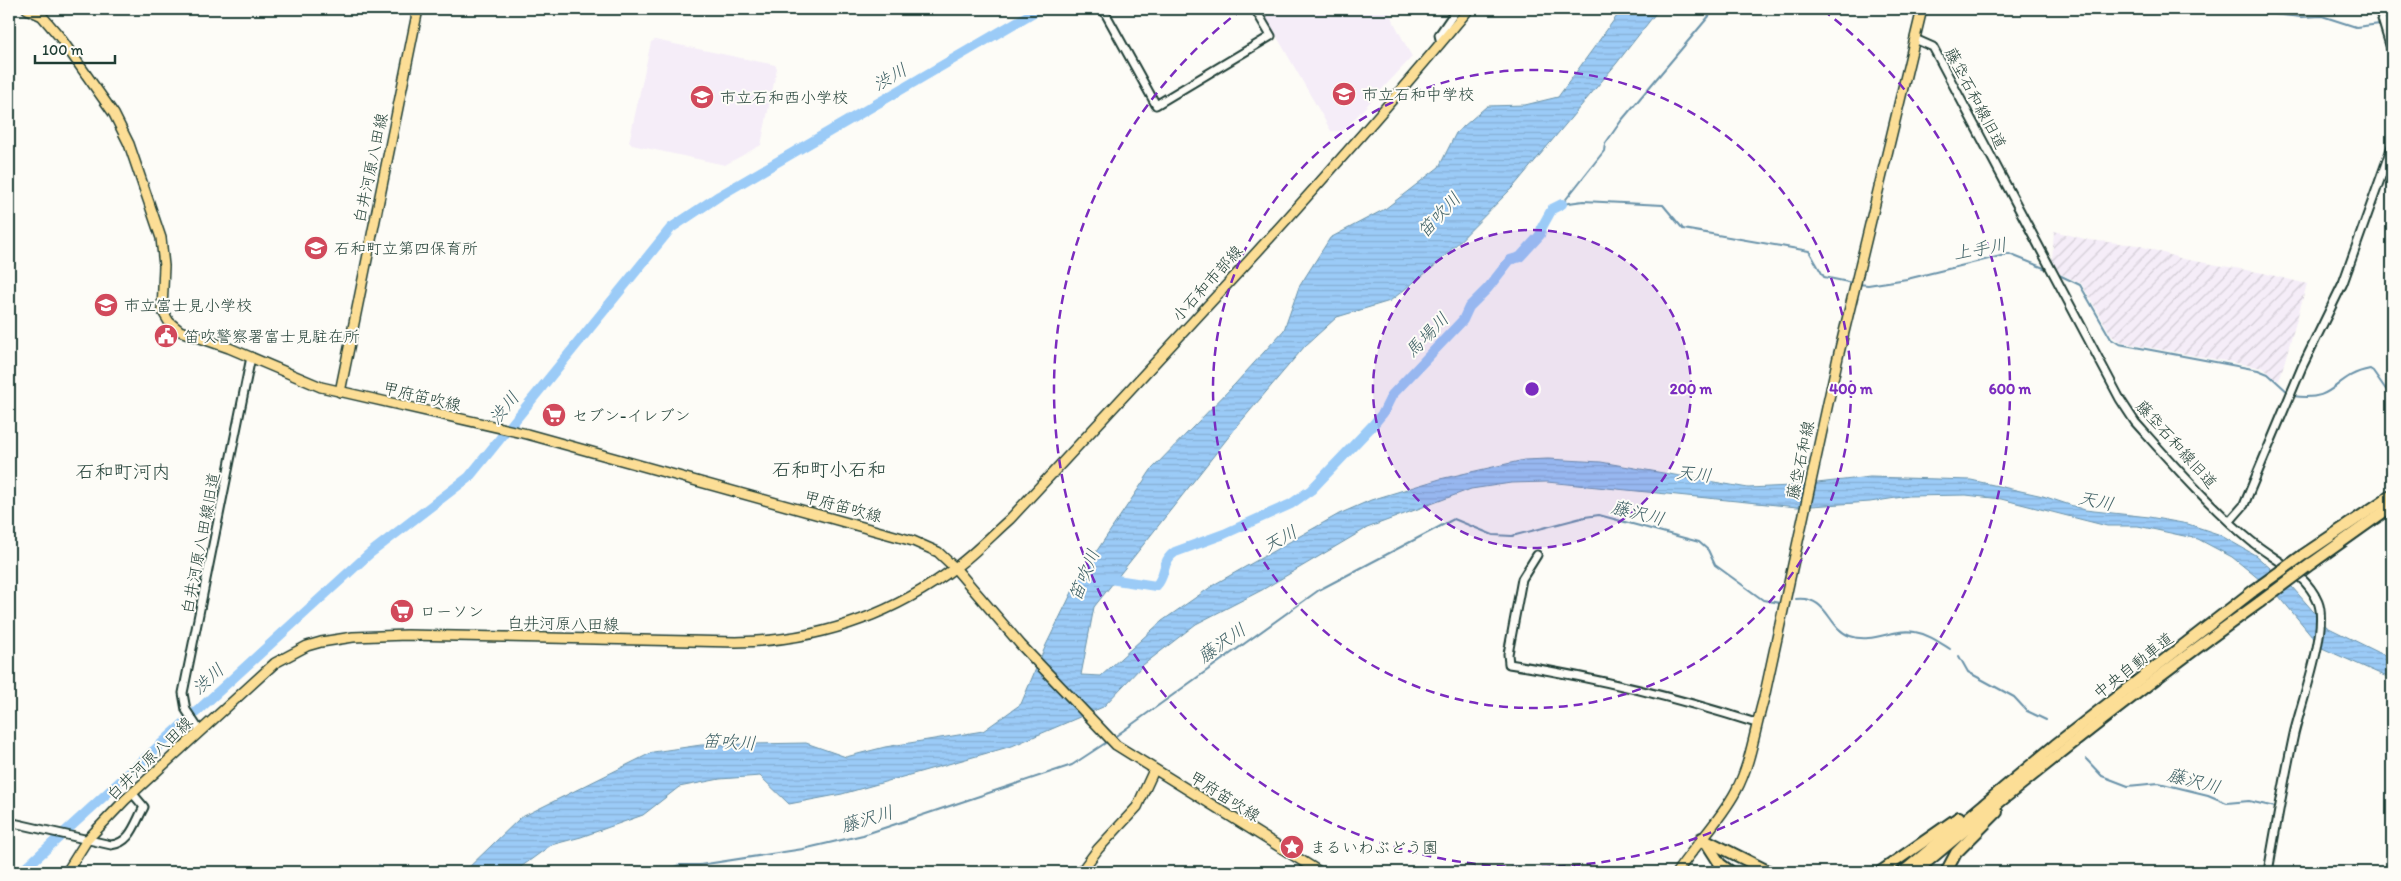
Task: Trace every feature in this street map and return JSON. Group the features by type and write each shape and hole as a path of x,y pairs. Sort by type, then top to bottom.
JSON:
{"highway":[{"name":"中央自動車道","path":"1903,872 2055,745 2253,591 2392,495"},
{"name":"中央自動車道","path":"1915,872 2040,769 2174,664 2392,506"},
{"path":"1880,872 1972,808 2055,745"},
{"path":"1946,872 1956,853 1965,842 2040,769"},
{"path":"1702,838 1720,864 1731,872"},
{"path":"1702,838 1770,872"}],"main road":[{"name":"甲府笛吹線","path":"27,9 42,16 59,36 114,114 129,144 161,238 164,266 161,299 164,316 180,331 271,364 307,382 340,392 502,428 933,548 958,571 1021,645 1099,730 1116,745 1320,872"},
{"name":"白井河原八田線","path":"340,392 418,9"},
{"name":"小石和市部線","path":"958,571 1016,512 1326,175 1470,9"},
{"name":"藤垈石和線","path":"1677,872 1716,822 1737,789 1764,698 1838,357 1922,9"},
{"name":"白井河原八田線","path":"67,872 87,840 196,727 275,663 307,646 353,637 407,635 736,642 781,640 827,631 865,619 911,597 958,571"},
{"path":"1081,872 1098,848 1137,807 1154,770"}],"street":[{"path":"1103,9 1156,105 1271,36 1255,9"},
{"path":"1441,43 1439,35 1457,9"},
{"path":"2379,9 2392,52"},
{"name":"藤垈石和線旧道","path":"1915,39 1927,42 1933,47 2120,399 2135,422 2252,542 2276,558 2306,583 2319,604 2321,619 2317,642 2294,734 2268,872"},
{"path":"2230,521 2244,505 2290,394 2343,283 2392,146"},
{"name":"白井河原八田線旧道","path":"196,727 186,710 183,693 251,357"},
{"path":"1537,555 1522,579 1508,654 1509,664 1558,672 1685,700 1756,723"},
{"path":"9,822 111,845 121,844 127,839 144,807 133,794"}],"shaded area":[{"name":"市立石和中学校","path":"1261,9 1387,9 1412,57 1343,131 1331,131"},
{"path":"655,40 775,65 777,68 761,145 725,165 632,145 629,142 651,42"},
{"path":"2054,231 2089,240 2137,245 2183,259 2263,273 2307,284 2279,381 2263,368 2120,342 2112,336 2081,283 2059,273 2052,261"}],"water":[{"name":"笛吹川","path":"1622,9 1659,9 1616,64 1514,186 1437,264 1390,301 1337,317 1305,346 1238,425 1094,607 1081,675 1101,676 1162,621 1215,584 1339,514 1371,500 1440,479 1524,460 1548,459 1601,462 1748,488 1791,486 1870,477 1971,480 2043,496 2085,510 2149,517 2188,524 2218,534 2255,555 2292,587 2327,627 2392,659 2387,677 2322,648 2278,595 2232,557 2198,539 2138,526 2107,526 2001,499 1966,495 1909,496 1870,502 1797,507 1547,482 1511,483 1471,489 1367,528 1262,590 1196,624 1143,665 1103,707 1012,746 842,794 789,804 760,776 720,779 679,787 643,815 581,837 551,845 514,872 464,872 520,818 653,752 701,745 806,743 846,757 885,747 983,731 1021,704 1046,645 1080,576 1151,470 1235,384 1284,330 1299,287 1330,238 1385,209 1439,167 1456,133 1487,106 1525,105 1558,97"}],"waterway":[{"name":"渋川","path":"21,872 369,554 469,477 671,228 719,196 1039,9"},
{"name":"馬場川","path":"1563,203 1604,151 1605,144 1621,121 1715,9"},
{"name":"馬場川","path":"2093,9 2133,14 2200,9"},
{"name":"馬場川","path":"2229,9 2301,17 2322,16 2356,27 2380,24"},
{"name":"上手川","path":"1562,204 1583,201 1663,205 1683,229 1809,251 1824,277 1853,283"},
{"name":"馬場川","path":"1103,578 1156,586 1162,577 1168,560 1175,552 1224,534 1291,504 1311,490 1373,425 1383,413 1392,395 1463,320 1469,307 1488,288 1510,260 1520,257 1540,235 1542,227 1552,209 1562,204"},
{"name":"上手川","path":"1858,284 1868,285 1907,279 2009,254 2049,270"},
{"name":"上手川","path":"2055,273 2080,285 2111,339 2119,344 2258,370 2268,374 2289,393"},
{"name":"上手川","path":"2293,396 2318,396 2348,377 2370,369 2392,395"},
{"name":"藤沢川","path":"1113,738 1319,590 1454,519 1493,535 1512,536 1599,515 1699,542 1708,550 1715,565 1763,600 1780,603"},
{"name":"藤沢川","path":"1796,599 1807,599 1815,602 1822,607 1842,632 1850,636 1867,638 1899,632 1915,632 1929,636 1950,649"},
{"name":"藤沢川","path":"1959,656 1968,672 2014,697 2027,711 2046,720"},
{"name":"藤沢川","path":"659,872 680,865 700,865 803,849 863,835 1072,765 1107,742"},
{"name":"藤沢川","path":"2086,759 2102,776 2128,786 2159,783 2208,795 2227,803 2249,801 2275,807"},
{"name":"藤沢川","path":"615,872 620,872"}],"place":[{"name":"市立石和中学校","path":"1344,94"},
{"name":"市立石和西小学校","path":"702,97"},
{"name":"石和町立第四保育所","path":"316,248"},
{"name":"市立富士見小学校","path":"106,305"},
{"name":"笛吹警察署富士見駐在所","path":"166,336"},
{"name":"セブン-イレブン","path":"554,415"},
{"name":"ローソン","path":"402,611"},
{"name":"まるいわぶどう園","path":"1292,847"}],"district":[{"name":"石和町小石和","path":"829,469"},
{"name":"石和町河内","path":"123,471"}],"water label":[{"name":"天川","path":"1694,474"},
{"name":"天川","path":"2096,501"},
{"name":"天川","path":"1280,539"}]}
